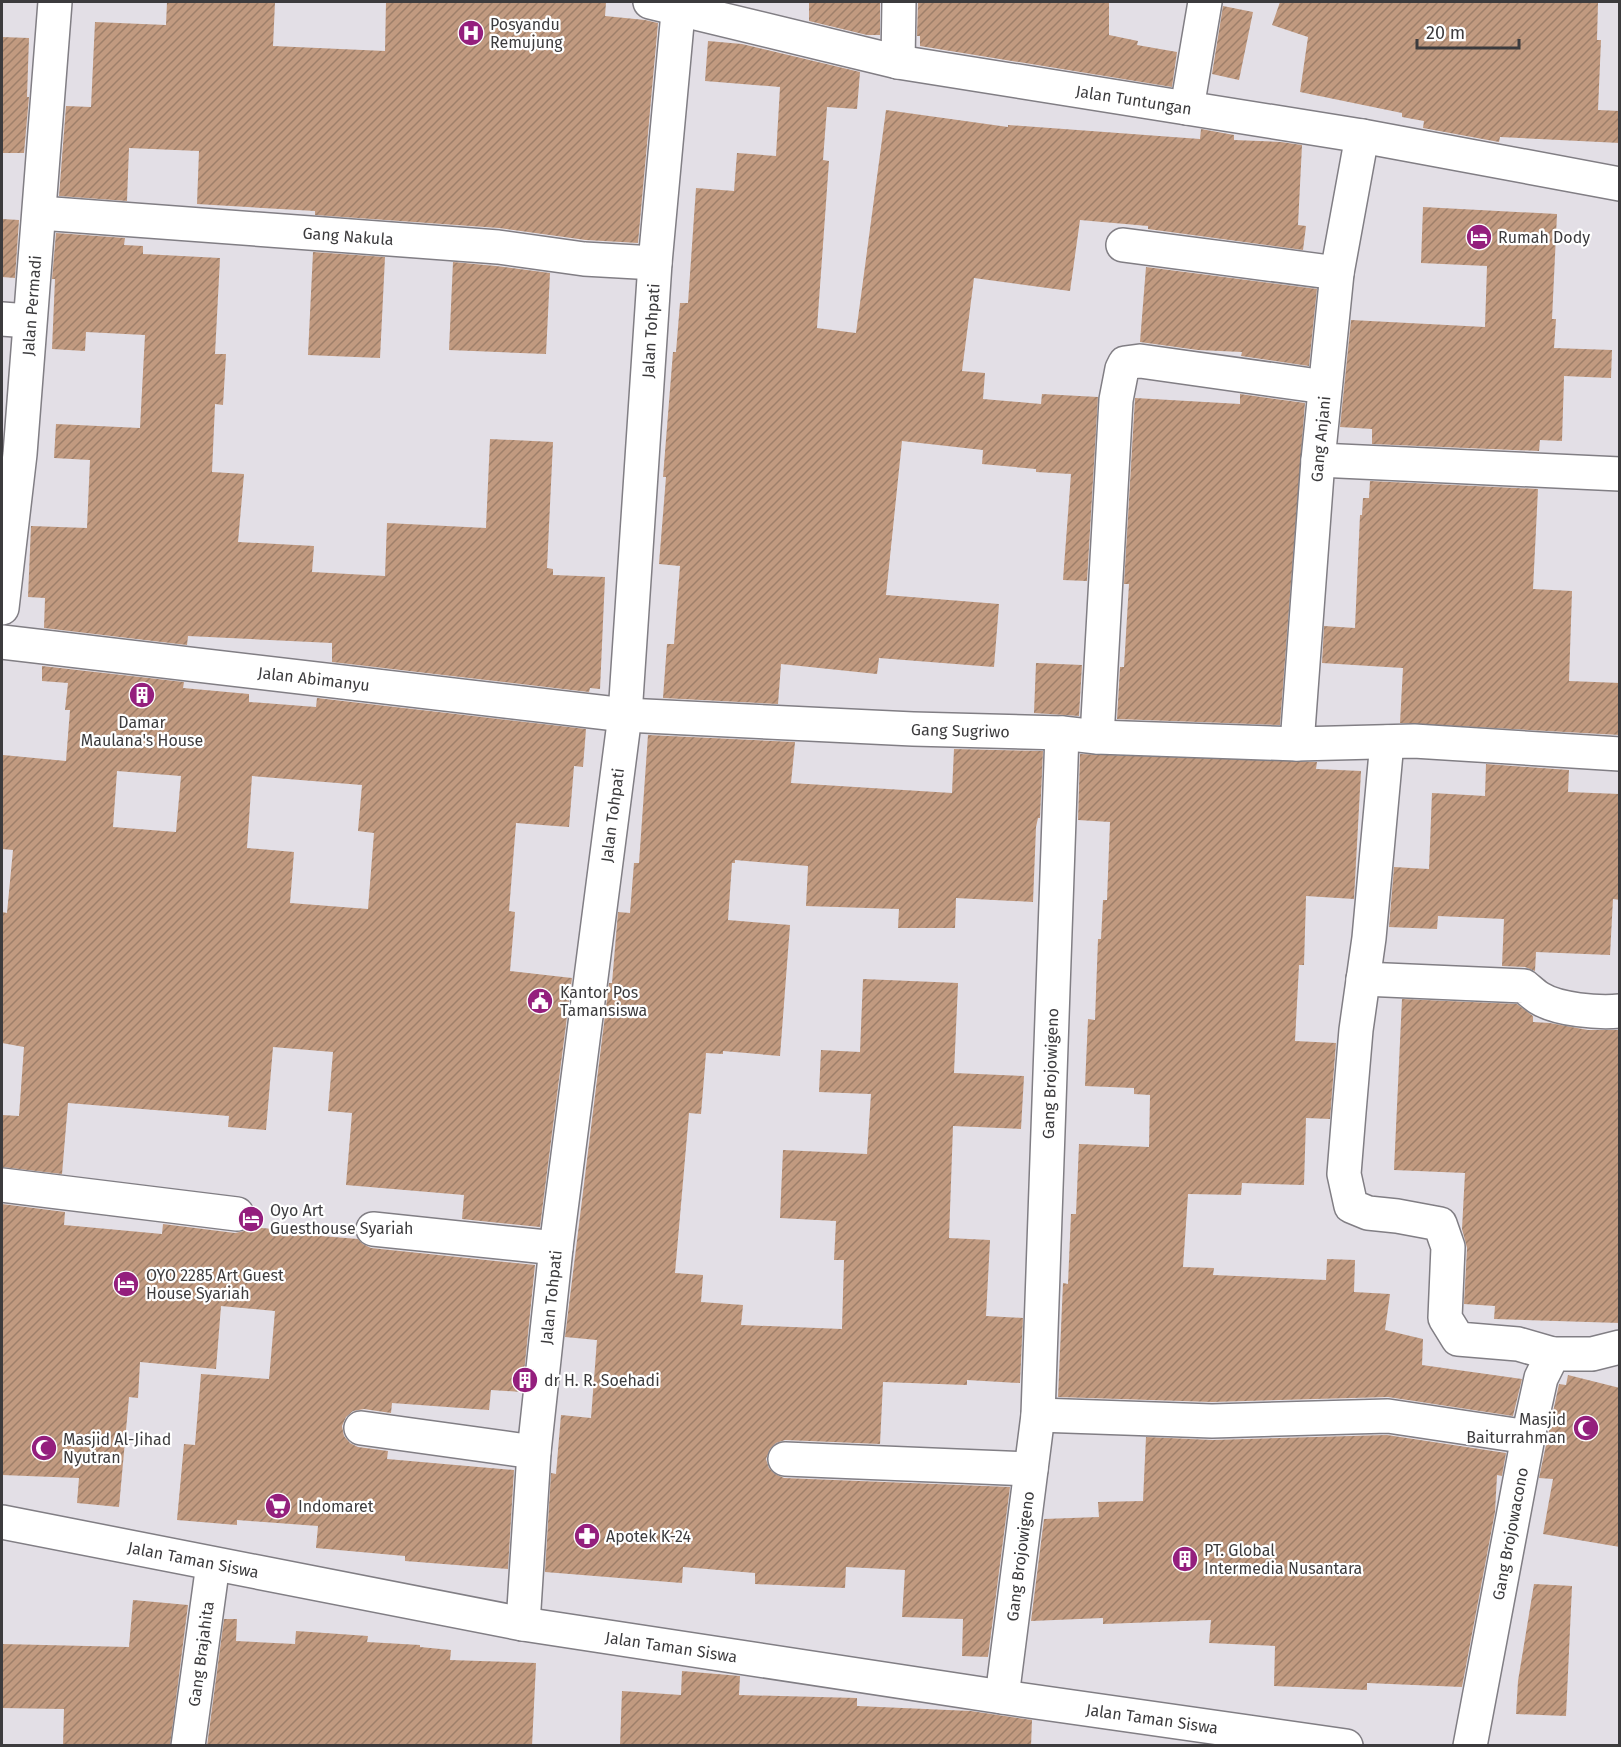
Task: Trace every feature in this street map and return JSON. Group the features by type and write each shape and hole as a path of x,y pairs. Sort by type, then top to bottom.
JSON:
{"street":[{"name":"Jalan Permadi","path":"2,608 11,453 15,320 40,213 55,2"},
{"path":"898,62 899,2"},
{"path":"1186,108 1205,2"},
{"name":"Jalan Tuntungan","path":"669,3 898,62 1362,136 1620,184"},
{"name":"Jalan Tohpati","path":"523,1624 534,1452 556,1248 625,715 656,263 669,3"},
{"name":"Gang Anjani","path":"1297,744 1318,460 1336,273 1362,136"},
{"name":"Gang Nakula","path":"40,213 498,247 584,259 656,263"},
{"path":"1123,245 1336,273"},
{"path":"1097,737 1116,400 1125,363 1140,361 1325,387"},
{"path":"1318,460 1620,474"},
{"name":"Jalan Abimanyu","path":"2,642 625,715"},
{"name":"Gang Sugriwo","path":"625,715 1297,744 1414,741 1620,754"},
{"name":"Gang Brojowigeno","path":"1002,1697 1038,1415 1062,733"},
{"path":"1387,742 1370,938 1353,1065 1344,1174 1351,1206 1368,1213 1440,1224 1448,1247 1445,1318 1458,1339 1518,1344 1553,1354 1592,1354 1620,1347"},
{"path":"1363,979 1524,986 1539,999 1557,1005 1603,1012 1620,1011"},
{"path":"2,1185 237,1214"},
{"path":"373,1230 556,1248"},
{"name":"Gang Brojowacono","path":"1470,1746 1528,1437 1541,1378 1553,1354"},
{"path":"1038,1415 1212,1421 1388,1416 1528,1437"},
{"path":"361,1428 534,1452"},
{"path":"785,1458 1031,1469"},
{"name":"Jalan Taman Siswa","path":"2,1522 523,1624 1002,1697 1346,1746"},
{"name":"Gang Brajahita","path":"188,1746 213,1564"}],"building":[{"path":"167,2 275,2 273,46 385,51 386,2 606,2 605,16 658,23 638,243 586,240 499,228 315,215 315,211 197,204 199,151 129,148 127,201 59,196 66,106 91,107 95,22 166,25"},
{"path":"809,2 880,2 880,35 867,35 809,21"},
{"path":"918,2 1109,2 1109,35 1138,41 1137,45 1177,52 1172,87 920,46 920,36 917,36"},
{"path":"1280,2 1598,2 1597,40 1601,40 1598,110 1620,111 1620,143 1500,137 1499,142 1423,128 1424,121 1402,117 1402,113 1300,92 1308,37 1272,25"},
{"path":"1223,6 1253,12 1239,80 1212,74"},
{"path":"2,37 29,38 27,97 29,97 24,153 2,153"},
{"path":"708,41 742,44 860,72 857,109 827,107 823,160 829,161 817,328 856,333 886,110 1008,127 1008,125 1200,139 1201,129 1234,135 1234,140 1302,145 1298,225 1306,226 1303,250 1148,229 1148,226 1080,220 1070,291 974,278 962,371 985,373 983,399 1041,404 1042,394 1098,397 1087,581 1063,580 1071,474 1036,472 1036,469 982,464 983,450 902,441 886,595 999,604 994,667 879,658 877,674 781,664 778,704 663,698 667,644 674,644 680,566 659,564 666,477 663,477 673,352 676,352 680,303 688,303 696,188 734,191 737,153 776,156 780,87 705,81"},
{"path":"1423,207 1557,214 1552,319 1556,319 1554,348 1612,350 1611,378 1564,376 1562,441 1540,440 1539,451 1372,444 1372,429 1340,427 1351,320 1485,327 1487,266 1421,263"},
{"path":"2,219 19,220 15,278 2,277"},
{"path":"56,233 125,238 124,245 143,246 143,254 220,258 215,354 226,354 223,405 215,404 212,472 244,474 238,542 314,546 312,572 385,576 387,523 486,528 490,439 553,442 547,568 553,569 553,575 605,577 600,689 590,688 589,692 332,662 332,643 188,636 187,645 44,628 45,598 28,597 31,526 87,528 90,460 54,458 56,424 140,428 145,335 86,332 85,351 52,349 55,279 52,279"},
{"path":"313,252 385,257 380,358 308,355"},
{"path":"453,262 550,273 546,354 449,350"},
{"path":"1146,267 1317,289 1309,366 1241,356 1242,352 1198,350 1140,342"},
{"path":"1240,394 1305,403 1280,725 1117,719 1120,667 1124,667 1129,584 1124,584 1135,398 1240,404"},
{"path":"1370,481 1538,489 1533,589 1572,591 1569,681 1620,683 1620,735 1400,723 1403,668 1322,663 1324,626 1355,628 1360,515 1362,515 1363,498 1369,498"},
{"path":"1036,663 1082,665 1079,716 1034,713"},
{"path":"42,666 184,682 183,688 249,694 249,702 316,707 317,698 586,729 583,767 574,766 569,827 516,823 509,911 515,912 510,971 572,978 540,1227 462,1219 464,1195 346,1185 352,1113 328,1111 333,1052 273,1047 266,1130 228,1127 229,1116 68,1103 62,1174 2,1167 2,1115 19,1116 24,1047 2,1043 2,912 7,913 13,850 2,849 3,755 66,761 70,710 65,710 68,683 42,681","holes":["117,771 181,776 176,832 113,827","252,776 362,785 358,831 374,833 368,909 290,903 294,852 247,848"]},
{"path":"648,735 795,742 791,783 952,793 954,749 1043,751 1040,818 1038,818 1036,827 1033,902 956,898 955,928 898,928 899,909 806,906 808,866 735,860 735,863 732,863 728,920 790,925 780,1056 723,1051 723,1054 706,1053 701,1114 689,1113 675,1273 703,1275 701,1302 743,1305 741,1325 842,1329 844,1260 834,1260 836,1221 780,1218 783,1150 867,1154 871,1094 819,1092 821,1050 860,1052 863,979 958,983 954,1073 1024,1076 1021,1129 953,1126 949,1238 990,1240 986,1316 1023,1318 1020,1383 967,1380 967,1385 883,1382 880,1444 785,1440 776,1443 770,1449 766,1459 769,1468 784,1478 1010,1487 988,1657 962,1656 963,1619 902,1617 905,1570 846,1567 845,1588 755,1584 755,1573 683,1567 682,1583 545,1572 551,1473 556,1474 561,1415 591,1418 597,1340 565,1337 609,983 612,983 618,912 630,913 634,863 639,863"},
{"path":"1080,754 1317,762 1316,769 1361,771 1354,899 1306,896 1304,965 1299,965 1295,1041 1336,1043 1330,1119 1306,1118 1304,1185 1242,1183 1241,1195 1188,1194 1183,1267 1214,1268 1213,1275 1326,1280 1327,1259 1355,1260 1354,1292 1390,1294 1385,1330 1423,1339 1422,1365 1522,1379 1513,1416 1388,1397 1212,1402 1058,1397 1063,1283 1068,1284 1071,1214 1076,1214 1079,1144 1149,1147 1150,1095 1134,1094 1134,1088 1085,1086 1088,1019 1095,1020 1098,939 1101,939 1103,900 1107,900 1110,822 1078,820"},
{"path":"1486,764 1569,770 1568,792 1620,794 1620,900 1613,899 1610,955 1536,952 1535,971 1525,967 1502,966 1504,919 1438,916 1437,929 1389,927 1394,867 1429,869 1432,793 1485,796"},
{"path":"1402,999 1517,1004 1533,1016 1533,1022 1588,1030 1620,1030 1620,1323 1494,1319 1495,1306 1464,1304 1467,1248 1462,1229 1465,1173 1394,1170"},
{"path":"2,1204 65,1212 64,1225 162,1234 163,1224 235,1233 250,1227 273,1229 272,1232 358,1239 371,1248 535,1265 522,1392 491,1390 489,1410 392,1403 391,1413 364,1409 353,1411 346,1417 342,1426 344,1436 350,1443 358,1447 388,1451 387,1459 514,1470 508,1569 405,1561 405,1556 316,1548 318,1526 237,1520 237,1525 177,1520 184,1444 195,1445 201,1374 269,1379 275,1311 221,1306 216,1369 140,1362 138,1398 129,1397 119,1507 77,1503 79,1478 2,1475"},
{"path":"1568,1375 1620,1388 1620,1547 1543,1534 1553,1479 1539,1478 1559,1384 1566,1385"},
{"path":"1387,1435 1506,1453 1502,1476 1497,1475 1495,1512 1462,1687 1367,1683 1367,1690 1274,1686 1275,1646 1209,1643 1211,1620 1103,1624 1103,1618 1031,1621 1044,1519 1099,1517 1098,1502 1143,1501 1146,1437 1213,1440"},
{"path":"1534,1584 1572,1586 1566,1716 1516,1714 1518,1681"},
{"path":"133,1600 188,1605 170,1746 63,1746 64,1709 2,1708 2,1644 129,1647"},
{"path":"224,1619 237,1619 236,1641 295,1644 296,1631 368,1636 367,1642 420,1645 420,1647 451,1650 450,1660 536,1663 532,1746 207,1746"},
{"path":"682,1671 740,1676 739,1695 857,1698 857,1706 971,1711 1032,1720 1031,1746 620,1746 622,1691 681,1695"}],"place":[{"name":"Posyandu Remujung","path":"471,33"},
{"name":"Rumah Dody","path":"1479,237"},
{"name":"Damar Maulana's House","path":"142,695"},
{"name":"Kantor Pos Tamansiswa","path":"540,1001"},
{"name":"Oyo Art Guesthouse Syariah","path":"251,1219"},
{"name":"OYO 2285 Art Guest House Syariah","path":"126,1284"},
{"name":"dr H. R. Soehadi","path":"525,1380"},
{"name":"Masjid Baiturrahman","path":"1586,1428"},
{"name":"Masjid Al-Jihad Nyutran","path":"44,1448"},
{"name":"Indomaret","path":"278,1506"},
{"name":"Apotek K-24","path":"587,1536"},
{"name":"PT. Global Intermedia Nusantara","path":"1185,1559"}]}
